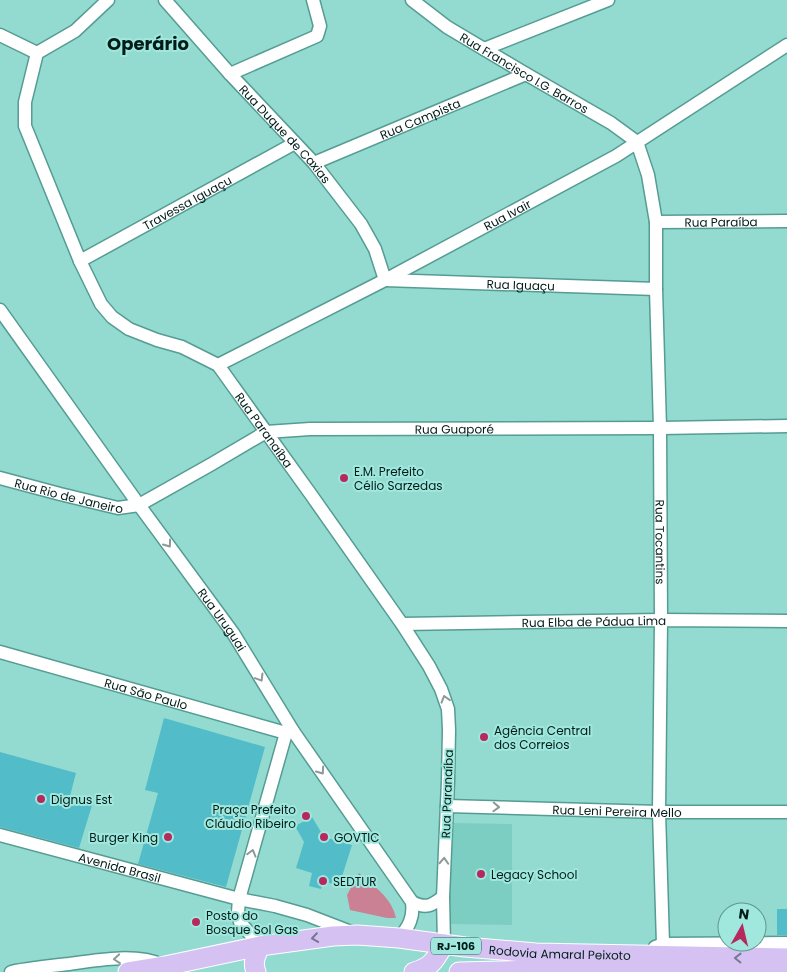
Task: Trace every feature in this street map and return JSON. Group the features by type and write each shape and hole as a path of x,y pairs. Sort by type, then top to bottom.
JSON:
{"highway":[{"name":"Rodovia Amaral Peixoto","path":"128,972 260,946 333,936 357,935 536,953 787,958"},
{"path":"414,972 431,964 444,944"},
{"path":"256,972 254,965 255,957 260,946"},
{"name":"Rodovia Amaral Peixoto","path":"459,972 787,971"}],"street":[{"path":"0,35 37,53 76,31 107,0"},
{"name":"Rua Duque de Caxias","path":"165,0 230,74 314,163 361,224 375,249 385,280"},
{"path":"230,74 317,36 320,26 313,0"},
{"name":"Rua Francisco I.G. Barros","path":"412,0 447,27 611,123 637,142"},
{"path":"484,48 608,0"},
{"name":"Rua Ivair","path":"218,365 385,280 616,156 787,45"},
{"name":"Rua Paranaíba","path":"37,53 25,102 25,126 80,261 101,304 112,317 129,329 182,347 218,365 402,624 442,689 448,709 449,730 443,897 444,944"},
{"name":"Rua Campista","path":"314,163 526,74"},
{"name":"Rua Tocantins","path":"637,142 648,176 656,222 661,620 659,812 663,944"},
{"name":"Travessa Iguaçu","path":"80,261 295,144"},
{"name":"Rua Paraíba","path":"656,222 787,221"},
{"name":"Rua Iguaçu","path":"385,280 656,289"},
{"name":"Rua Uruguai","path":"0,310 233,633 289,732 412,902"},
{"name":"Rua Guaporé","path":"139,505 266,432 310,429 787,426"},
{"name":"Rua Rio de Janeiro","path":"0,478 118,508 139,505"},
{"name":"Rua Elba de Pádua Lima","path":"402,624 661,620 787,621"},
{"name":"Rua São Paulo","path":"0,652 289,732"},
{"path":"260,946 240,922 238,912 239,900 289,732"},
{"name":"Rua Leni Pereira Mello","path":"447,806 659,812 787,812"},
{"name":"Avenida Brasil","path":"0,835 239,900 291,910 357,935"},
{"path":"412,902 425,906 443,897"},
{"path":"399,938 410,923 413,910 412,902"},
{"path":"635,956 663,944 787,943"},
{"path":"11,972 128,958 156,962 165,966"}],"shaded area":[{"name":"Legacy School","path":"452,823 512,824 512,925 449,924"},
{"path":"359,873 391,904 396,918 387,918 350,910 347,895"}],"building":[{"path":"164,718 265,747 226,887 138,864 158,793 145,790"},
{"name":"Dignus Est","path":"0,752 76,773 70,796 93,802 79,848 0,827"},
{"name":"SEDTUR","path":"312,817 324,837 352,845 339,886 323,881 321,889 309,886 312,873 296,868 304,842 295,826"},
{"path":"777,909 787,909 787,935 777,935"}],"place":[{"name":"E.M. Prefeito Célio Sarzedas","path":"344,478"},
{"name":"Agência Central dos Correios","path":"484,737"},
{"name":"Dignus Est","path":"41,799"},
{"name":"Praça Prefeito Cláudio Ribeiro","path":"306,816"},
{"name":"Burger King","path":"168,837"},
{"name":"GOVTIC","path":"324,837"},
{"name":"Legacy School","path":"481,874"},
{"name":"SEDTUR","path":"323,881"},
{"name":"Posto do Bosque Sol Gas","path":"196,922"}],"district":[{"name":"Operário","path":"148,43"}]}
